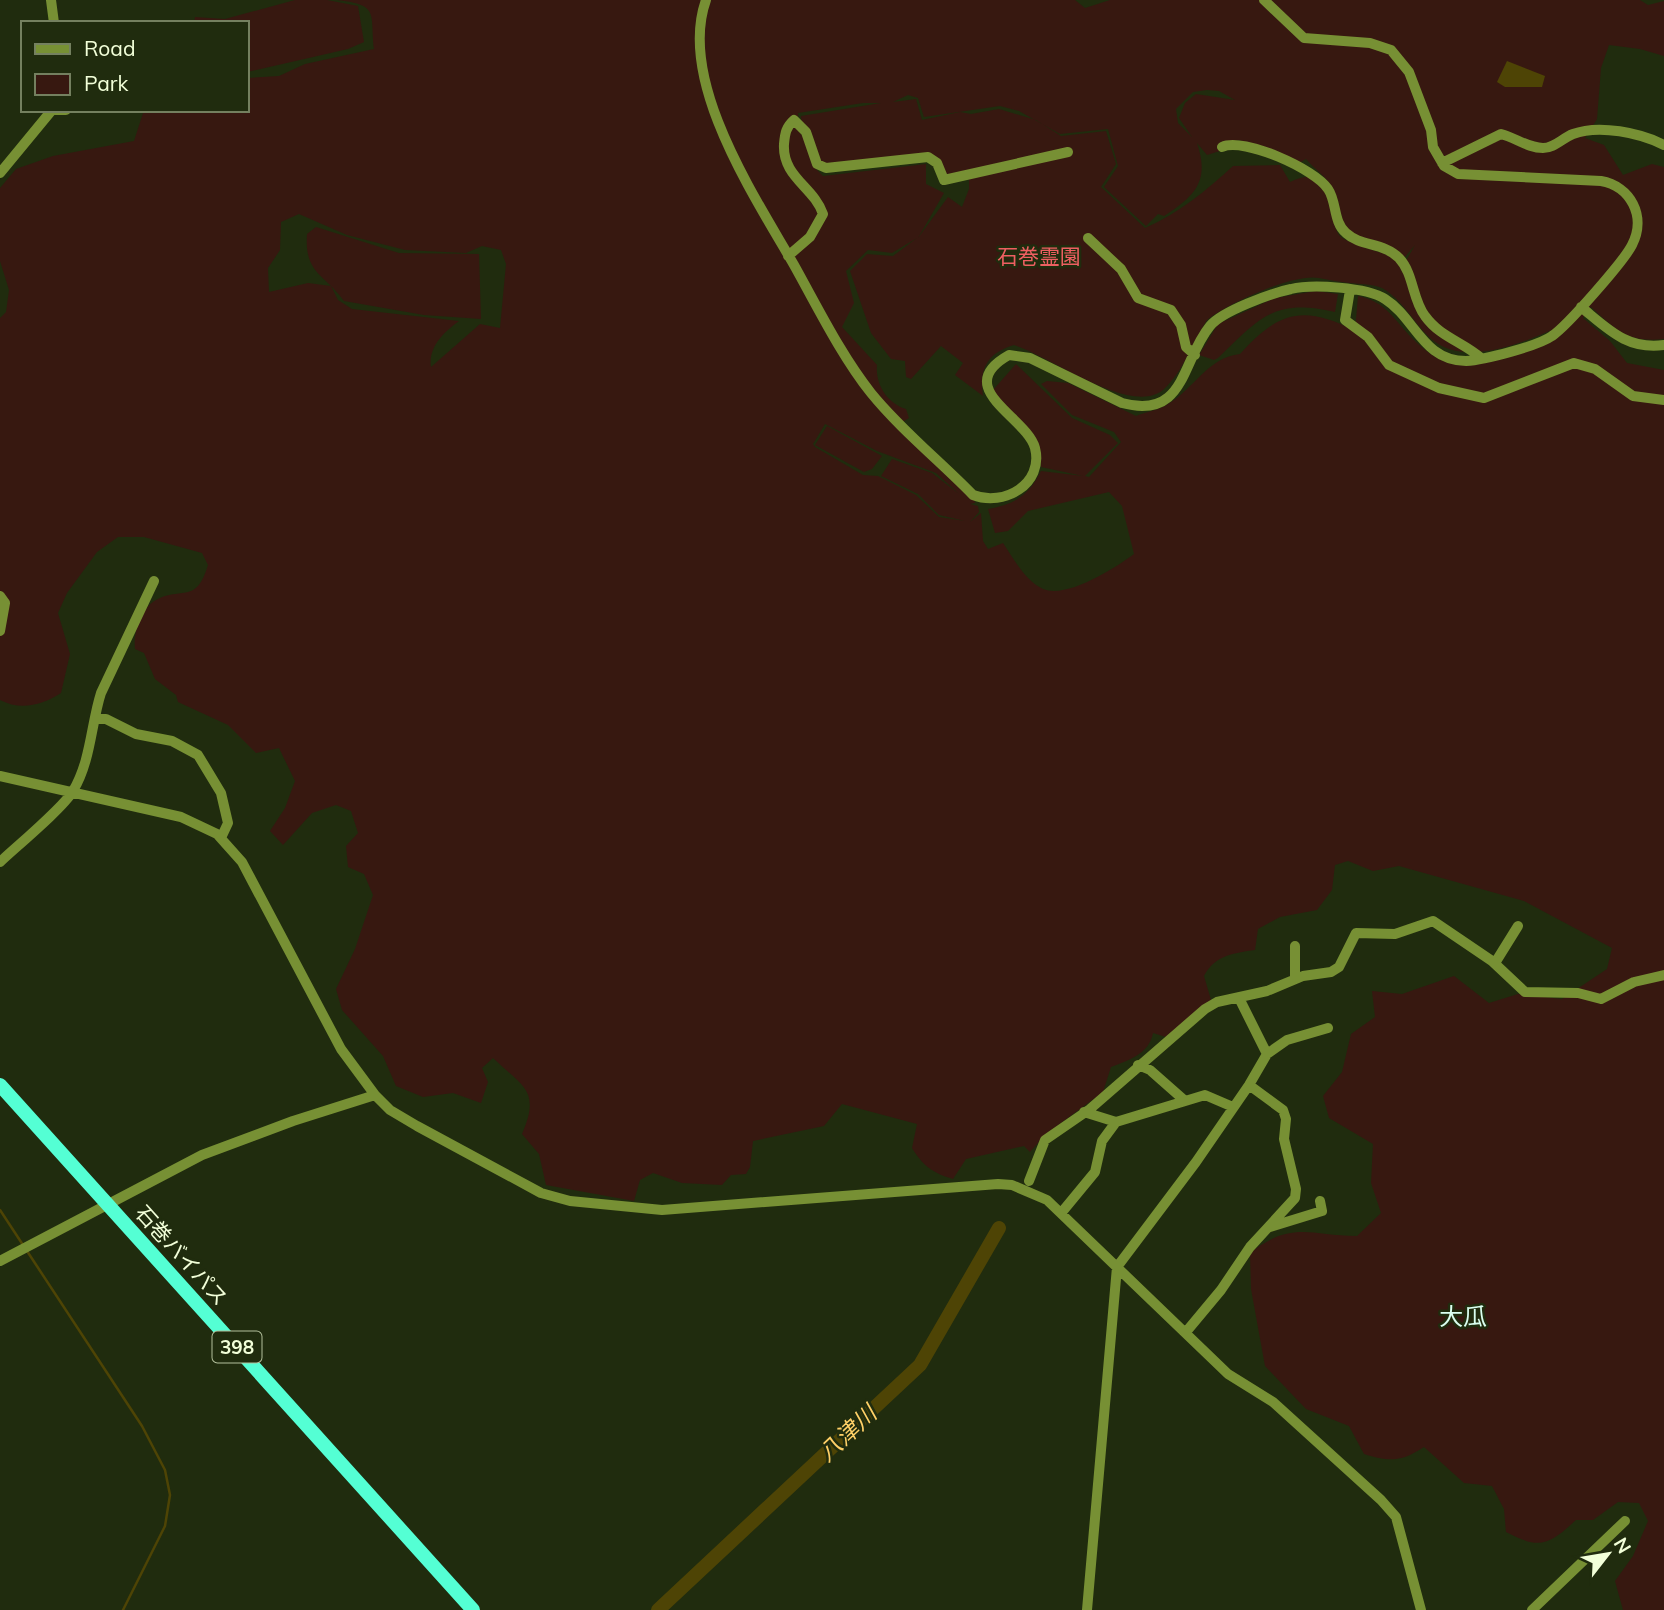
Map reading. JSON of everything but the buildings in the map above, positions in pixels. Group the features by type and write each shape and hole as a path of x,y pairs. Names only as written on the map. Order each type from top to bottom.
{"highway":[{"name":"石巻バイパス","path":"0,1086 473,1610"}],"street":[{"path":"51,0 54,21"},
{"path":"706,0 700,16 698,38 703,70 718,120 736,162 788,256 872,393 973,495 982,499 1004,498 1015,493 1028,482 1037,460 1029,436 996,402 990,392 988,380 999,361 1009,355 1030,358 1122,403 1137,407 1159,403 1172,394 1209,327 1216,321 1270,296 1306,286 1373,293 1387,300 1428,347 1439,354 1456,360 1480,358 1545,341 1581,306 1632,244 1636,214 1628,193 1620,186 1601,181 1458,174 1442,163 1433,147 1431,130 1409,72 1391,50 1370,43 1304,38 1264,0"},
{"path":"0,173 50,112"},
{"path":"788,256 810,237 823,214 786,162 785,136 787,127 794,120 806,132 817,163 826,168 928,157 937,163 944,180 1068,152"},
{"path":"1442,163 1501,134 1529,146 1543,148 1553,146 1573,134 1637,132 1664,145"},
{"path":"1222,147 1230,144 1246,145 1321,179 1333,199 1340,225 1346,233 1354,239 1381,246 1398,257 1408,271 1416,300 1427,319 1445,337 1480,358"},
{"path":"1088,238 1121,269 1138,298 1171,310 1181,325 1186,347 1195,355"},
{"path":"1350,290 1345,320 1368,337 1389,365 1439,388 1485,398 1574,363 1595,369 1633,396 1664,400"},
{"path":"1581,306 1627,342 1641,346 1664,345"},
{"path":"0,862 73,792 97,719 95,710 101,693 154,581"},
{"path":"0,596 5,603 0,631"},
{"path":"97,719 106,719 136,734 172,741 198,755 222,793 228,823 221,838"},
{"path":"0,776 181,817 221,838 242,862 341,1049 375,1095 390,1110 417,1126 554,1199 662,1210 999,1184 1033,1192 1062,1212 1228,1374 1273,1402 1381,1500 1396,1517 1421,1610"},
{"path":"1029,1181 1045,1140 1084,1112 1210,1005 1240,1000 1295,979 1331,972 1339,967 1356,933 1395,934 1433,921 1494,963 1525,992 1578,992 1601,999 1634,982 1664,975"},
{"path":"1494,963 1518,926"},
{"path":"1295,946 1295,979"},
{"path":"1240,1000 1267,1054"},
{"path":"1087,1610 1117,1267 1196,1163 1267,1054 1287,1040 1328,1028"},
{"path":"1138,1065 1150,1070 1184,1100"},
{"path":"1186,1332 1266,1228 1292,1204 1296,1189 1284,1139 1286,1119 1283,1110 1249,1085"},
{"path":"0,1261 235,1141 375,1095"},
{"path":"1084,1112 1115,1122 1205,1095 1233,1107"},
{"path":"1062,1212 1095,1171 1101,1141 1115,1122"},
{"path":"1266,1228 1322,1211 1320,1201"},
{"path":"1532,1610 1625,1521"}],"green space":[{"path":"295,0 327,0 358,6 364,42 348,49 248,72 248,21 194,21 195,17 225,19"},
{"name":"石巻霊園","path":"337,0 1075,0 1085,8 1110,0 1640,0 1648,5 1664,1 1664,56 1640,49 1609,45 1601,68 1597,119 1585,138 1604,145 1623,175 1652,164 1664,167 1664,339 1632,337 1591,307 1583,318 1610,341 1627,363 1664,370 1664,1610 1623,1610 1615,1581 1633,1556 1648,1521 1639,1503 1618,1502 1593,1520 1576,1520 1551,1540 1536,1543 1506,1532 1504,1509 1492,1486 1464,1483 1424,1447 1409,1456 1395,1459 1364,1454 1349,1426 1306,1409 1265,1366 1251,1289 1250,1253 1265,1243 1278,1236 1302,1232 1357,1236 1381,1213 1371,1183 1373,1144 1329,1118 1323,1096 1342,1072 1351,1034 1375,1017 1372,991 1402,994 1454,976 1489,1003 1518,994 1562,999 1607,969 1612,948 1524,901 1399,866 1373,871 1348,861 1335,865 1332,890 1317,910 1280,917 1258,929 1255,950 1219,959 1204,976 1211,1000 1166,1037 1153,1033 1143,1051 1111,1067 1103,1092 1046,1134 1030,1152 1024,1146 966,1159 953,1179 929,1168 912,1148 917,1124 842,1104 824,1126 753,1141 750,1167 746,1174 731,1175 722,1185 682,1183 653,1173 640,1180 634,1201 546,1185 539,1154 522,1134 530,1108 526,1090 493,1058 482,1068 488,1082 481,1103 453,1093 423,1097 396,1086 383,1056 342,1010 336,989 355,949 373,895 364,874 348,867 346,846 358,833 351,811 336,805 312,813 283,845 270,831 285,808 295,781 279,748 256,753 228,725 178,702 176,695 155,679 144,653 135,649 135,636 146,609 156,600 193,590 198,585 208,565 202,553 144,537 118,537 97,552 67,593 58,613 70,654 61,693 46,701 24,706 0,700 0,318 6,312 9,290 0,261 0,188 16,169 53,156 134,141 143,112 248,112 248,78 279,76 305,64 374,49 372,19 367,8","holes":["1219,91 1235,100 1196,94 1185,103 1179,118 1192,137 1178,123 1176,109 1193,92","908,95 918,98 924,117 1000,106 1019,111 1034,119 999,109 971,114 960,112 922,120 916,99 893,102","863,103 881,103 801,116 803,137 799,131 798,113","1043,124 1060,134 1108,129 1118,166 1104,187 1146,226 1158,214 1164,216 1184,202 1197,186 1202,168 1197,143 1207,155 1223,150 1220,144 1239,140 1299,163 1306,159 1335,192 1346,228 1356,236 1405,257 1415,245 1407,259 1345,240 1336,229 1322,185 1315,179 1305,177 1290,182 1280,165 1233,166 1192,201 1145,228 1101,187 1116,164 1106,131 1061,136","929,160 935,165 942,183 969,177 969,189 962,207 948,197 918,238 944,193 926,184 926,164 823,176 815,168","299,214 347,235 405,250 466,253 482,246 501,250 506,264 500,328 480,324 431,367 435,347 443,335 459,321 352,309 338,300 331,286 308,283 269,292 268,268 280,250 281,222","917,238 893,256 867,254 850,271 871,333 891,359 905,361 906,377 911,379 941,346 963,363 955,375 983,396 982,378 987,363 997,353 1014,345 1112,391 1133,396 1150,396 1164,389 1170,382 1207,320 1262,291 1308,278 1382,288 1396,298 1430,338 1443,347 1458,351 1490,351 1552,330 1561,335 1508,357 1477,364 1453,364 1426,350 1383,307 1358,296 1355,331 1320,317 1306,315 1279,321 1240,354 1229,356 1210,367 1168,404 1136,416 1068,383 1047,381 1041,384 1072,415 1114,432 1121,442 1089,477 1085,476 1118,443 1110,435 1072,418 1016,364 993,390 1031,432 1036,441 1041,467 1083,476 1041,471 1020,498 988,509 995,533 1008,531 1028,511 1109,492 1122,506 1134,554 1077,586 1053,591 1043,589 1031,581 1003,543 988,549 983,541 981,513 970,522 979,512 978,506 970,504 975,503 974,499 896,426 909,418 906,409 894,403 884,393 878,380 877,365 842,327 854,303 846,271 868,250 892,253","825,424 877,451 936,473 959,494 932,473 892,459 881,476 918,494 939,515 965,521 939,517 916,495 878,476 863,475 813,444"]},
{"path":"316,227 399,253 479,254 481,319 424,315 344,301 312,266 307,234"},
{"path":"1316,291 1338,294 1335,312 1314,308 1282,310 1257,322 1218,358 1214,360 1199,355 1218,324 1275,298"},
{"path":"827,426 882,456 872,469 864,472 815,445"}],"shaded area":[{"path":"1507,61 1545,76 1542,87 1505,87 1497,82"}],"waterway":[{"path":"0,1210 23,1245"},
{"name":"八津川","path":"658,1610 920,1365 999,1228"},
{"path":"27,1251 142,1426 165,1470 170,1495 165,1526 123,1610"}],"district":[{"name":"大瓜","path":"1463,1316"}]}
